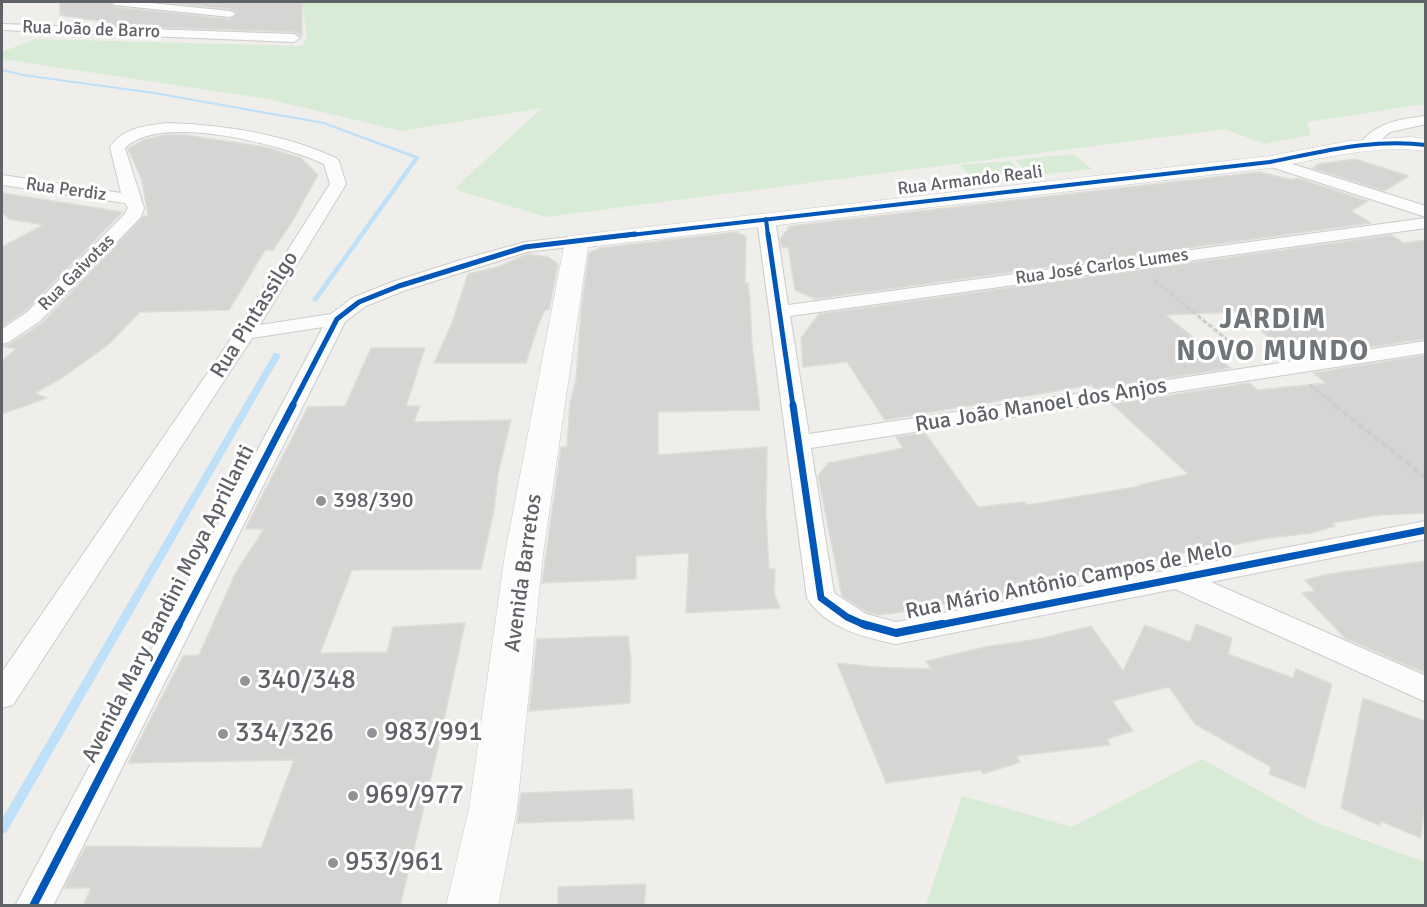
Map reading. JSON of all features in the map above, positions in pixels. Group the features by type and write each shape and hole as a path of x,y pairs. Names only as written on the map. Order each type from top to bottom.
{"street":[{"path":"115,2 230,14"},
{"path":"180,33 230,14 240,7"},
{"name":"Rua João de Barro","path":"2,27 294,38"},
{"path":"1365,146 1376,133 1385,127 1425,120"},
{"path":"1399,124 1400,130 1420,143"},
{"name":"Rua Pintassilgo","path":"2,696 245,333 338,184 331,161 308,150 283,143 177,128 143,130 120,141 117,147 123,160 130,199"},
{"name":"Rua Armando Reali","path":"577,241 1270,162 1365,146 1420,143"},
{"path":"1270,162 1425,212"},
{"name":"Rua Perdiz","path":"2,181 130,199"},
{"name":"Rua Gaivotas","path":"2,338 33,317 132,217 136,207 130,199"},
{"name":"Rua Mário Antônio Campos de Melo","path":"766,219 821,598 842,616 870,628 896,633 1425,530"},
{"name":"Rua José Carlos Lumes","path":"778,312 1425,223"},
{"path":"245,333 337,319 359,302 440,273 525,247 577,241"},
{"name":"Avenida Barretos","path":"472,906 493,809 524,554 577,241"},
{"name":"Avenida Mary Bandini Moya Aprillanti","path":"33,906 337,319"},
{"name":"Rua João Manoel dos Anjos","path":"798,442 1425,348"},
{"path":"1177,578 1425,690"}],"path":[{"path":"1152,277 1247,356"},
{"path":"1310,385 1425,478"}],"green space":[{"path":"302,2 1425,2 1425,104 1307,122 1311,135 1264,144 1225,129 546,217 454,189 542,108 401,131 268,99 2,59 2,52 35,39 302,46 307,36"},
{"path":"1073,154 1092,169 1031,176 1015,160"},
{"path":"1010,161 1027,178 978,184 960,165"},
{"path":"1202,759 1317,823 1425,862 1425,905 926,905 962,796 1072,827"}],"building":[{"path":"60,2 108,2 115,7 230,19 238,13 230,9 158,2 302,2 302,36 294,32 114,26 108,24 111,23 60,15"},
{"path":"165,135 185,135 265,147 301,158 318,175 292,222 273,250 265,250 229,310 140,312 108,345 62,378 35,393 47,398 2,414 2,361 16,349 2,346 10,344 42,323 144,216 148,216 142,180 128,149 143,140"},
{"path":"1355,159 1409,176 1384,191 1312,168 1319,164"},
{"path":"1259,172 1293,180 1297,178 1368,201 1351,211 1371,223 815,299 795,290 788,247 782,248 780,239 790,226"},
{"path":"2,193 123,212 25,311 2,327 2,247 43,225 9,219 2,212"},
{"path":"737,232 746,237 745,283 748,283 760,410 658,412 658,455 767,447 766,514 769,569 775,569 774,593 780,608 686,613 689,553 636,556 636,579 542,583 561,447 567,447 570,402 576,381 581,310 589,253 600,248"},
{"path":"1391,235 1404,243 1425,240 1425,339 1295,358 1237,312 1166,315 1231,368 1095,389 1092,385 885,420 847,362 803,367 801,338 819,314"},
{"path":"527,254 548,257 558,264 549,310 545,310 539,323 526,363 434,363 452,323 468,274 498,267"},
{"path":"371,348 425,348 406,406 420,406 414,422 511,420 498,474 494,510 481,569 352,570 320,653 387,652 393,627 465,623 400,906 83,906 91,888 64,888 86,846 261,848 294,760 128,763 183,656 199,655 236,572 264,529 245,529 308,407 345,406"},
{"path":"1425,355 1425,513 1381,515 1332,523 1335,526 1312,533 1222,547 1224,549 1172,554 1175,558 1079,578 1052,581 1003,596 974,597 919,610 879,615 867,612 842,596 818,476 828,463 903,448 896,437 925,433 978,507 1025,502 1027,505 1141,486 1139,485 1188,474 1112,404 1249,383 1258,390 1326,383 1313,373"},
{"path":"1425,561 1425,673 1345,638 1302,593 1315,591 1305,580 1328,574"},
{"path":"1196,624 1232,638 1228,654 1293,678 1296,669 1332,684 1305,788 1269,774 1271,767 1195,724 1169,687 1112,701 1133,731 1107,739 1110,745 1016,756 1020,762 983,774 981,770 886,783 837,663 931,669 926,661 1091,626 1123,671 1145,625 1190,642"},
{"path":"628,636 631,661 630,703 529,711 537,639"},
{"path":"1363,698 1425,721 1425,797 1421,838 1380,821 1380,826 1341,808"},
{"path":"632,789 634,819 517,823 521,793"},
{"path":"646,884 644,906 558,906 558,887"}],"waterway":[{"path":"2,70 23,75 154,93 324,123 417,157 315,300"},
{"path":"2,829 277,355"}],"cycle path":[{"path":"33,906 337,319 359,302 399,286 525,247 1270,162 1371,145 1392,143 1426,145"},
{"path":"766,219 821,598 856,621 896,633 1426,530"}],"place":[{"name":"398/390","path":"321,501"},
{"name":"340/348","path":"245,681"},
{"name":"983/991","path":"372,733"},
{"name":"334/326","path":"223,734"},
{"name":"969/977","path":"353,796"},
{"name":"953/961","path":"333,863"}],"district":[{"name":"JARDIM NOVO MUNDO","path":"1273,337"}]}
